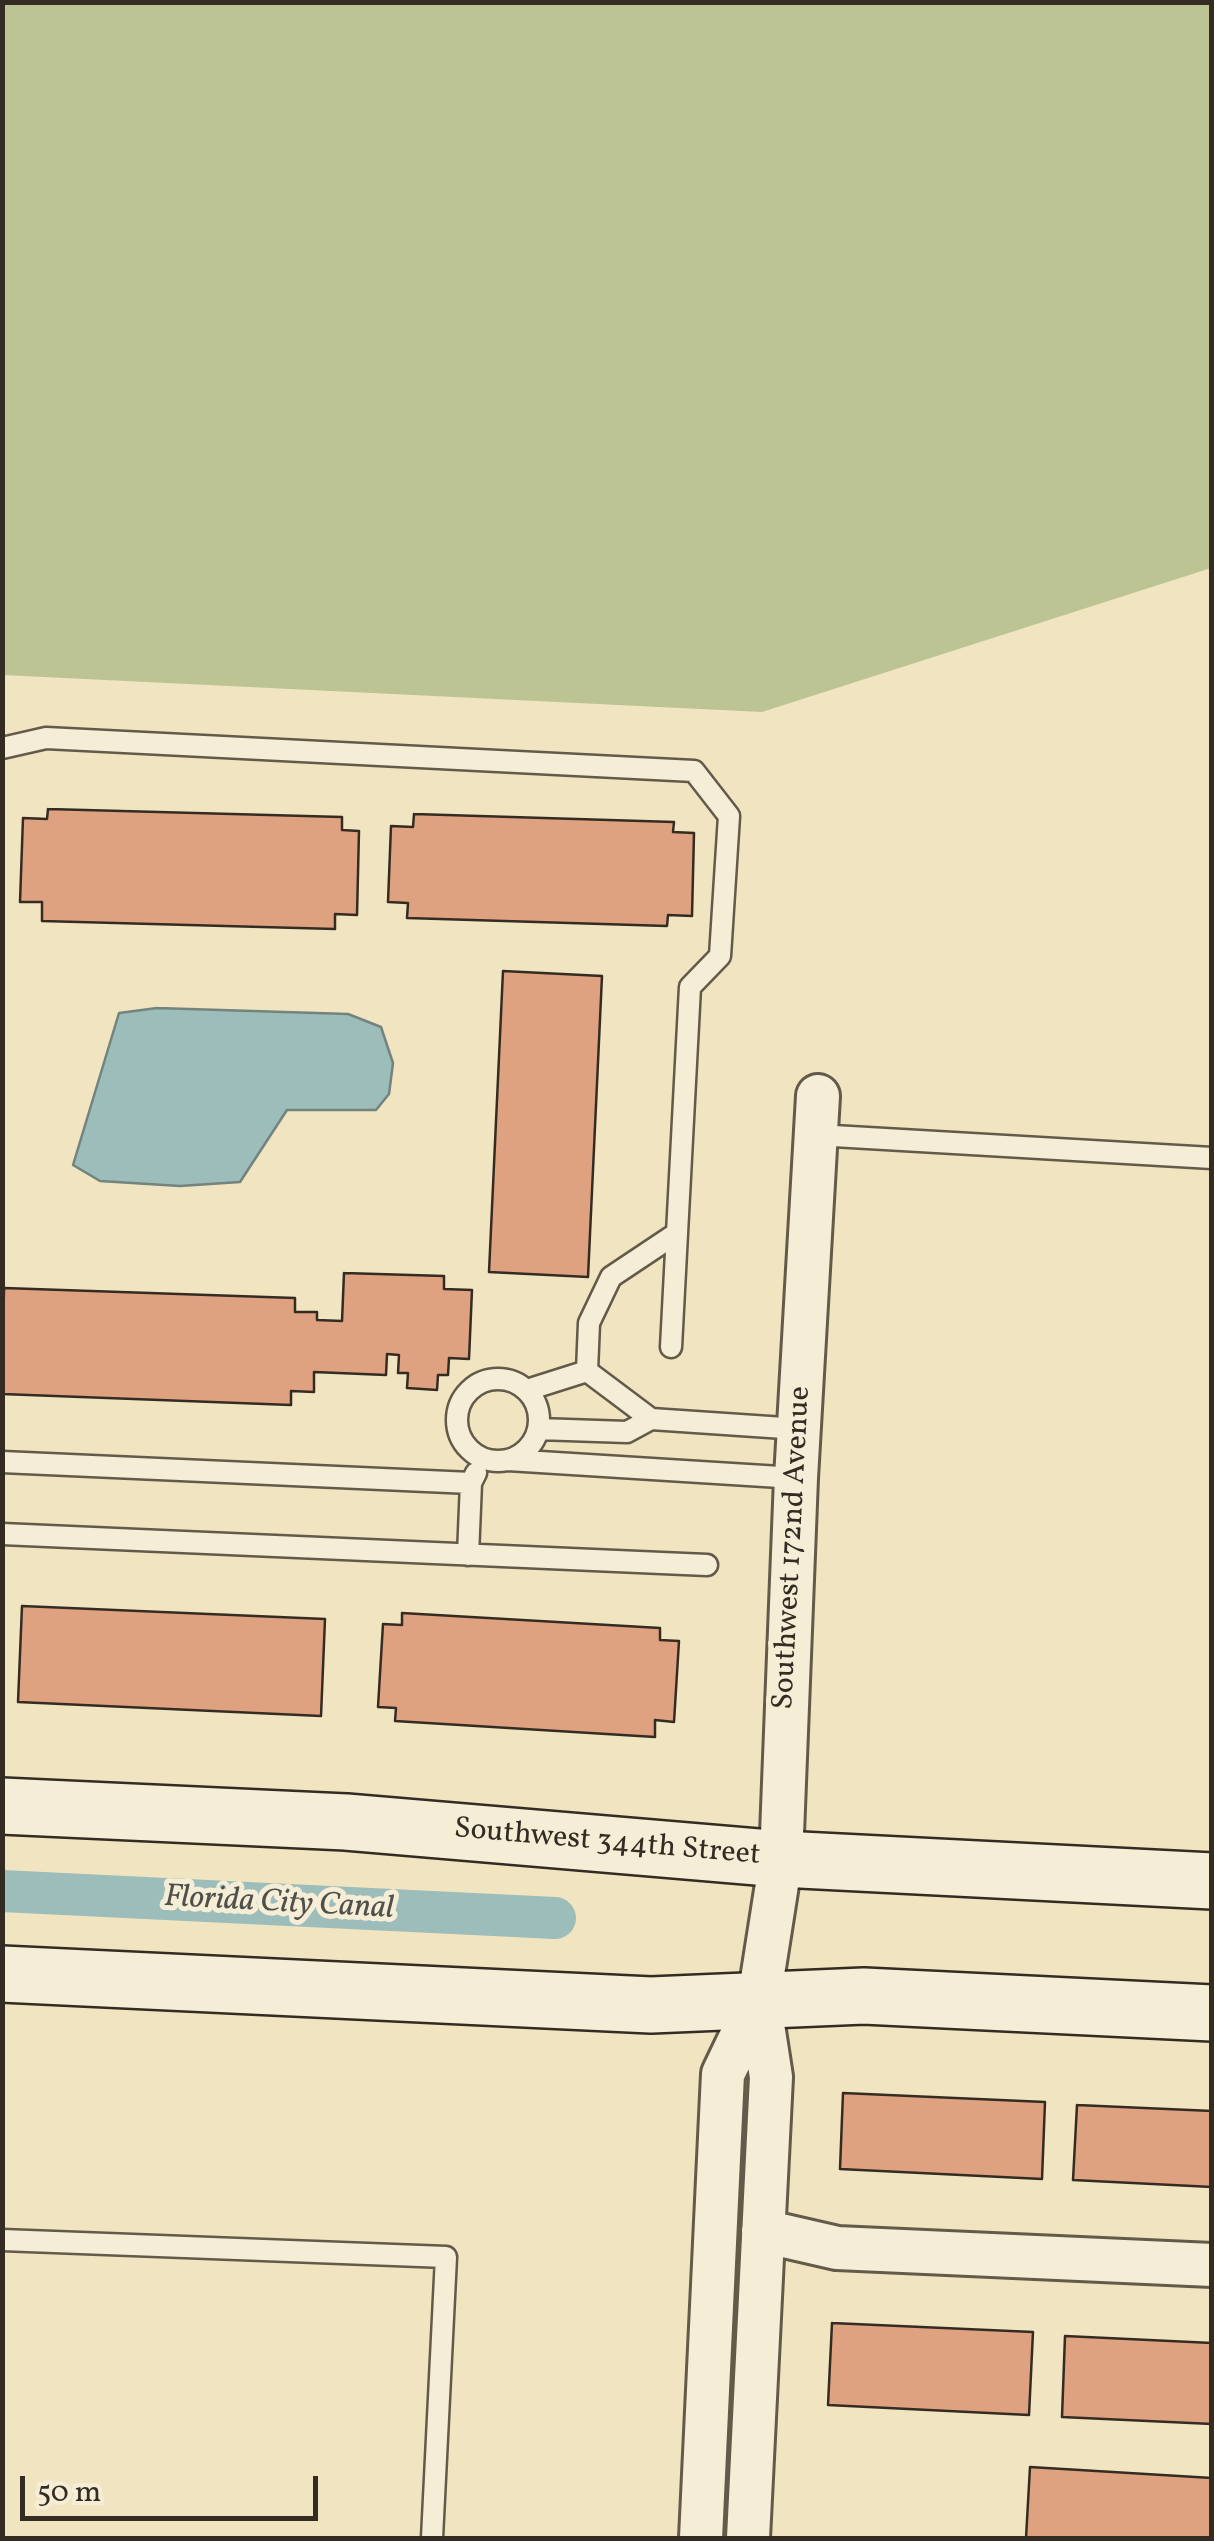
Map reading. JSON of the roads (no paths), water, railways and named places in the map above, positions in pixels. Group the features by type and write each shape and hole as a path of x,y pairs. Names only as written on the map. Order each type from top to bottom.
{"main road":[{"name":"Southwest 344th Street","path":"2,1806 346,1822 780,1859 1212,1881"},
{"path":"2,1974 651,2005 864,1996 1212,2013"}],"street":[{"name":"Southwest 172nd Avenue","path":"701,2538 723,2074 759,1999 780,1859 817,1115"},
{"name":"Southwest 172nd Avenue","path":"748,2538 771,2077 759,1999"},
{"path":"764,2231 837,2248 1212,2265"}],"lane":[{"path":"2,748 46,738 694,771 729,816 720,956 690,987 672,1347"},
{"path":"817,1115 1212,1158"},
{"path":"586,1371 589,1323 611,1277 678,1233"},
{"path":"527,1390 586,1371"},
{"path":"586,1371 652,1419 799,1430"},
{"path":"508,1460 528,1449 538,1429 538,1408 527,1390 516,1382 490,1379 467,1392 456,1416 462,1442 482,1458 508,1460 796,1478"},
{"path":"538,1429 627,1432 652,1419"},
{"path":"620,1467 621,1432"},
{"path":"468,1555 471,1482 482,1458"},
{"path":"2,1462 471,1482"},
{"path":"2,1534 707,1565"},
{"path":"2,2240 446,2257 432,2538"}],"water":[{"path":"157,1008 348,1014 381,1027 393,1063 389,1094 376,1110 287,1110 240,1182 180,1186 100,1181 73,1165 119,1013"}],"waterway":[{"name":"Florida City Canal","path":"2,1891 555,1918"}]}
